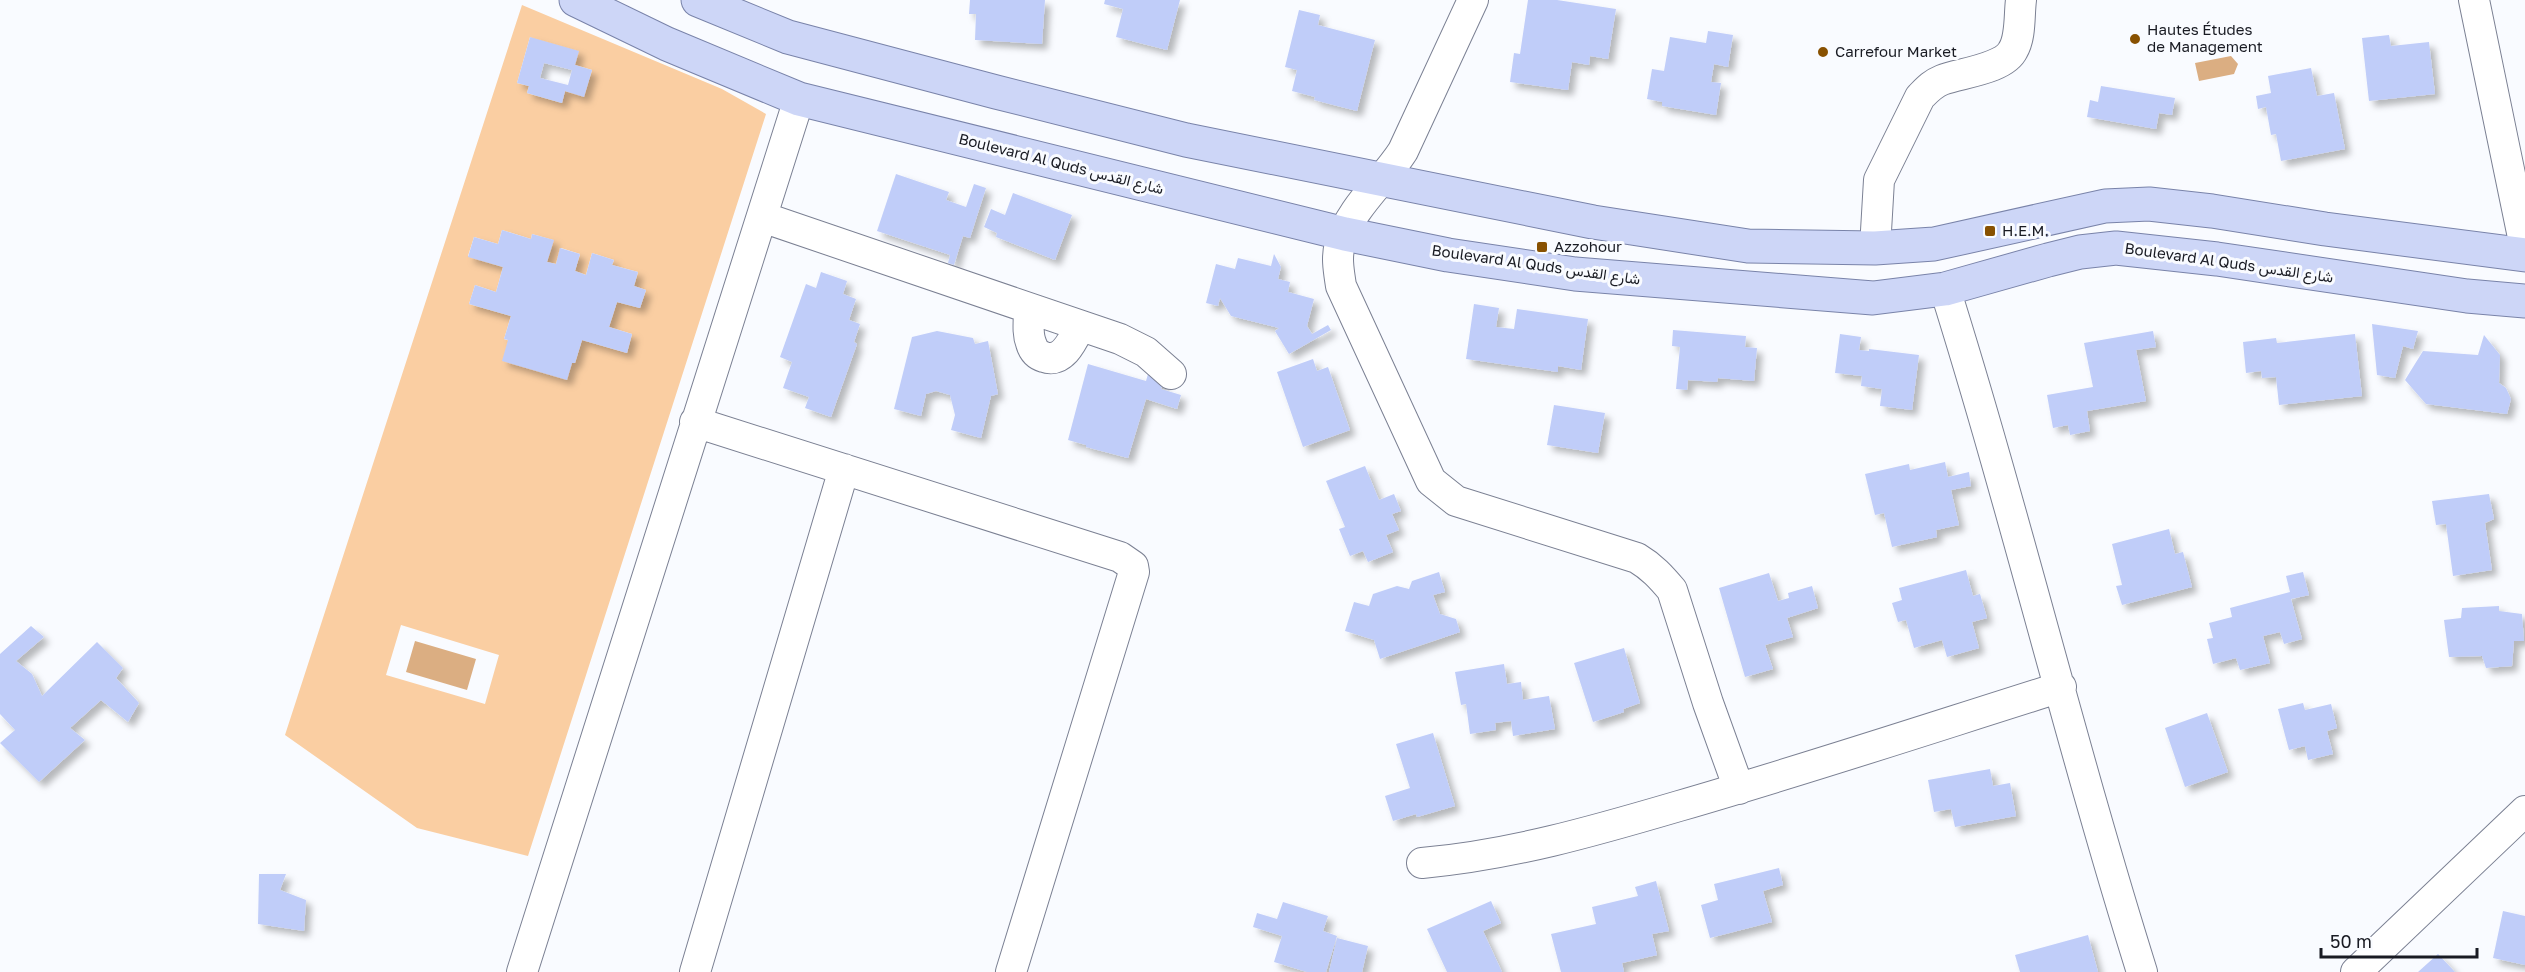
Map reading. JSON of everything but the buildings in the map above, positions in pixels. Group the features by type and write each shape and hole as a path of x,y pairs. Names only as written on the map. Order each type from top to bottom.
{"main road":[{"name":"Boulevard Al Quds شارع القدس","path":"576,0 667,44 799,99 1345,234 1448,255 1575,274 1873,298 1945,289 2080,252 2116,248 2217,259 2467,296 2525,301"},
{"path":"698,0 788,37 996,93 1186,140 1593,222 1748,246 1875,248 1934,244 2105,206 2149,204 2525,255"}],"street":[{"path":"1473,0 1403,151 1363,202 1340,244 1338,263 1341,286 1431,481 1456,501 1637,558 1651,566 1672,591 1739,789"},
{"path":"1875,248 1879,180 1920,97 1930,87 1941,81 1986,68 2006,59 2014,50 2021,0"},
{"path":"2474,0 2525,247"},
{"path":"522,972 799,99"},
{"path":"762,218 1133,345 1146,352 1171,374"},
{"path":"1945,289 2061,687 2107,858 2142,972"},
{"path":"1029,309 1030,342 1036,353 1045,358 1054,358 1063,353 1071,344 1080,326"},
{"path":"695,422 1120,557 1133,566 1134,572 1011,972"},
{"path":"695,972 844,469"},
{"path":"1422,863 1475,857 1551,842 1739,789 2061,687"},
{"path":"2356,972 2525,811"}],"shaded area":[{"path":"522,5 722,89 766,114 528,856 417,828 285,735","holes":["530,37 575,65 592,70 584,96 565,91 562,103 527,93 529,86 517,83","502,230 531,239 532,234 553,240 547,262 556,264 561,248 580,254 575,271 586,275 592,253 614,260 612,265 638,272 634,286 646,290 640,308 617,302 609,327 632,334 627,353 582,340 575,363 504,339 511,316 469,304 475,285 496,292 503,267 468,256 474,237 498,244","401,625 499,655 485,704 386,675"]},
{"path":"2231,56 2238,64 2234,74 2199,81 2195,63"},
{"path":"415,641 476,659 467,690 406,672"}],"place":[{"name":"Hautes Études de Management","path":"2135,39"},
{"name":"Carrefour Market","path":"1823,52"},
{"name":"H.E.M.","path":"1990,231"},
{"name":"Azzohour","path":"1542,247"}]}
